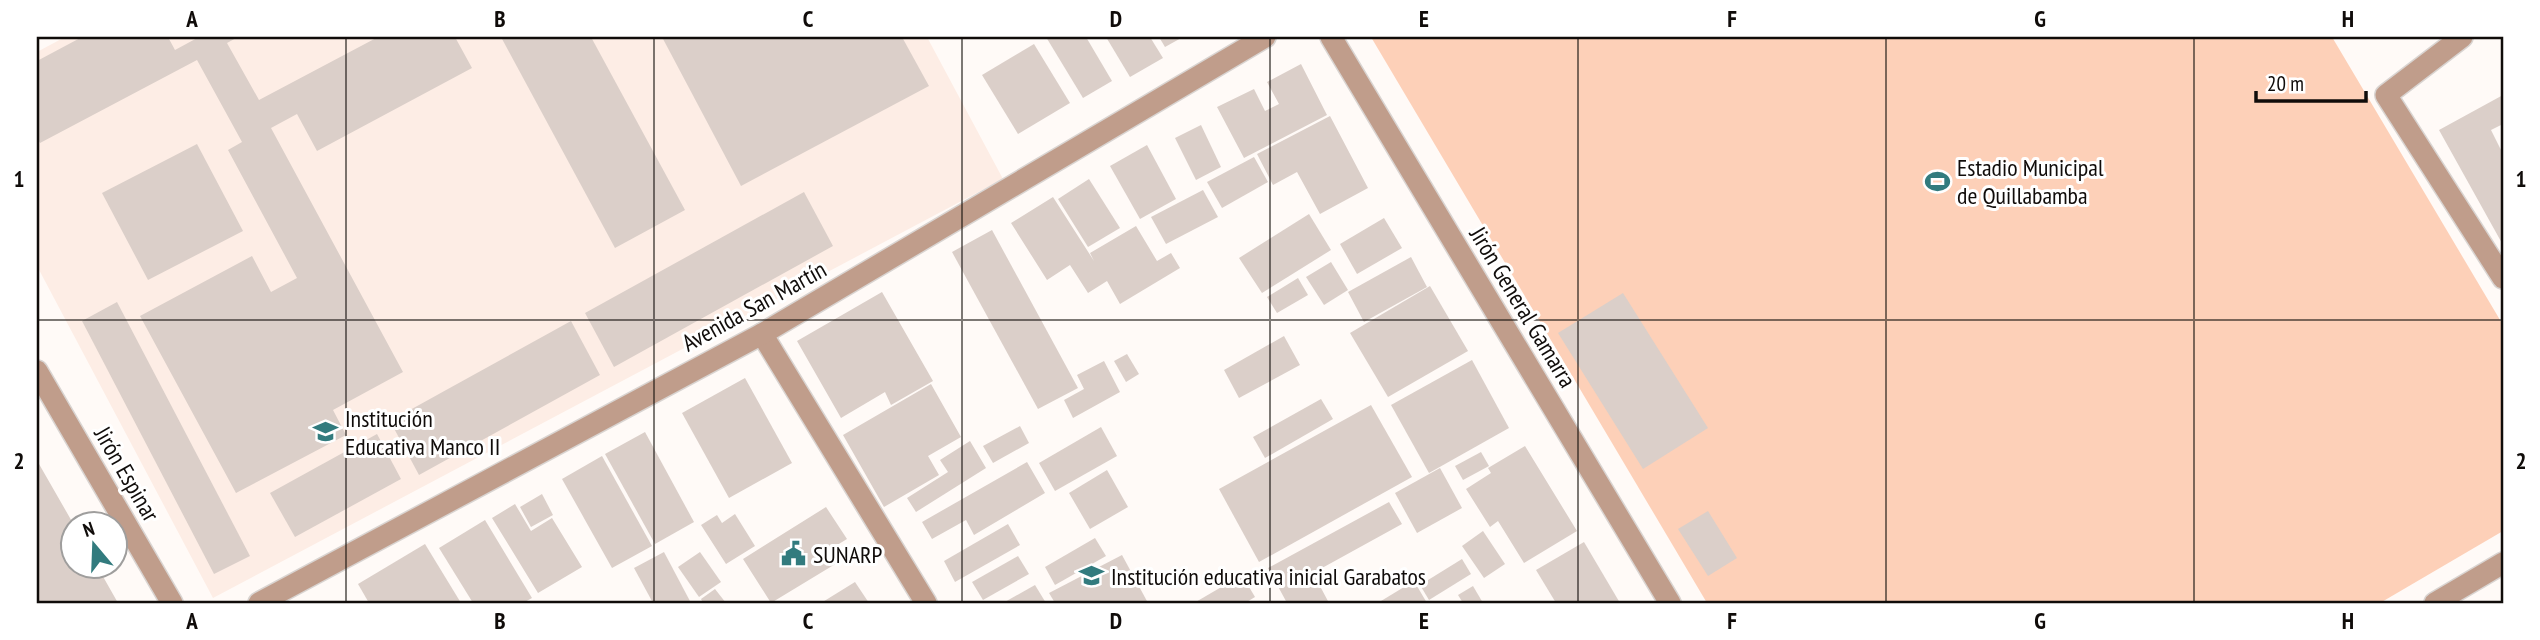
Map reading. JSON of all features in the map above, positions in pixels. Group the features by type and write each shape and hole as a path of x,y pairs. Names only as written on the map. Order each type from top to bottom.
{"street":[{"name":"Avenida San Martín","path":"259,603 762,334 1265,37"},
{"name":"Jirón General Gamarra","path":"1331,37 1670,603"},
{"path":"2462,37 2386,95 2503,278"},
{"path":"762,334 926,603"},
{"name":"Jirón Espinar","path":"37,371 172,603"},
{"path":"2435,603 2503,563"}],"shaded area":[{"name":"Institución Educativa Manco II","path":"65,37 927,37 1003,179 213,598 37,266 37,52"},
{"name":"Estadio Municipal de Quillabamba","path":"1371,37 2332,37 2503,325 2503,531 2380,603 1707,603"}],"building":[{"path":"82,37 168,37 175,50 199,37 238,37 227,43 259,100 378,37 455,37 472,68 317,151 297,114 271,128 403,372 333,410 346,435 236,493 140,316 252,256 271,292 297,278 228,150 242,142 197,60 40,143 37,138 37,61"},
{"path":"501,37 591,37 685,210 615,248"},
{"path":"662,37 902,37 929,86 741,186"},
{"path":"1046,37 1086,37 1112,81 1083,98"},
{"path":"1106,37 1150,37 1163,58 1130,77"},
{"path":"1159,37 1183,37 1165,47"},
{"path":"1034,44 1070,103 1018,134 982,75"},
{"path":"1301,64 1327,115 1244,158 1217,107 1254,89 1265,111 1279,104 1267,82"},
{"path":"2503,95 2503,124 2491,130 2503,154 2503,245 2439,130"},
{"path":"1330,116 1368,188 1320,214 1297,172 1273,185 1257,154"},
{"path":"1201,125 1221,167 1196,180 1175,138"},
{"path":"197,144 243,231 148,280 102,193"},
{"path":"1147,145 1176,199 1140,219 1110,166"},
{"path":"1254,157 1268,182 1222,208 1207,182"},
{"path":"1089,179 1120,228 1088,247 1058,199"},
{"path":"1203,190 1218,217 1166,244 1151,217"},
{"path":"804,192 833,246 614,367 585,313"},
{"path":"1053,197 1094,261 1090,253 1136,226 1157,261 1171,253 1180,268 1120,304 1107,281 1088,293 1070,265 1047,280 1011,223"},
{"path":"1309,214 1331,250 1262,293 1239,258"},
{"path":"1384,218 1402,248 1357,274 1340,244"},
{"path":"992,230 1078,388 1038,409 952,252"},
{"path":"1411,257 1427,287 1364,322 1348,292"},
{"path":"1331,262 1348,290 1324,305 1306,277"},
{"path":"1298,278 1308,295 1277,313 1267,297"},
{"path":"1430,286 1468,351 1388,397 1350,333"},
{"path":"882,292 933,381 891,405 885,392 841,418 797,341"},
{"path":"1623,293 1708,428 1643,469 1558,333"},
{"path":"117,302 250,556 214,574 82,321"},
{"path":"571,321 600,375 419,475 390,421"},
{"path":"1284,336 1300,365 1239,398 1224,370"},
{"path":"1127,354 1139,374 1126,382 1114,361"},
{"path":"1472,360 1509,428 1429,473 1391,405"},
{"path":"1104,361 1120,392 1073,418 1064,400 1084,389 1077,375"},
{"path":"745,378 792,463 729,498 682,413"},
{"path":"931,384 961,437 928,456 939,475 884,507 843,435"},
{"path":"1321,399 1333,419 1265,458 1253,437"},
{"path":"1371,405 1412,477 1259,562 1219,489"},
{"path":"1020,426 1029,443 993,463 983,446"},
{"path":"1101,427 1117,456 1055,491 1039,463"},
{"path":"645,432 694,522 655,544 605,454"},
{"path":"377,434 401,479 295,537 270,493"},
{"path":"970,441 986,468 916,512 907,498 948,472 940,460"},
{"path":"1525,446 1577,531 1524,563 1498,521 1490,527 1466,489 1491,473 1488,468"},
{"path":"1481,452 1489,466 1463,480 1455,466"},
{"path":"602,456 652,546 612,568 562,479"},
{"path":"1027,462 1045,493 974,535 966,520 932,539 922,522"},
{"path":"39,464 65,510 60,510 60,580 105,580 118,603 37,603"},
{"path":"1440,468 1462,508 1417,533 1395,493"},
{"path":"1107,470 1128,507 1090,529 1069,493"},
{"path":"542,494 553,515 531,527 520,507"},
{"path":"1389,502 1402,524 1313,573 1329,603 1287,603 1268,568"},
{"path":"515,504 531,531 552,518 582,567 538,593 492,518"},
{"path":"826,507 847,539 829,550 837,563 771,603 743,559"},
{"path":"1708,511 1737,558 1708,576 1678,529"},
{"path":"735,514 755,546 726,564 701,525 717,515 722,523"},
{"path":"485,520 532,598 523,603 473,603 439,548"},
{"path":"1008,524 1020,545 955,582 944,561"},
{"path":"1483,531 1505,564 1484,578 1462,546"},
{"path":"1095,538 1106,556 1055,585 1045,567"},
{"path":"1584,542 1620,603 1556,603 1536,570"},
{"path":"425,544 461,603 369,603 358,584"},
{"path":"664,552 691,603 653,603 634,568"},
{"path":"700,552 721,582 699,597 678,567"},
{"path":"1122,555 1148,603 1055,603 1049,593"},
{"path":"1018,556 1029,574 983,600 972,582"},
{"path":"1462,559 1471,574 1429,600 1420,585"},
{"path":"1242,575 1255,597 1245,603 1194,603"},
{"path":"1414,581 1427,603 1382,603 1381,601"},
{"path":"855,582 869,603 821,603"},
{"path":"1035,585 1046,603 1003,603"},
{"path":"1473,586 1483,603 1463,603 1458,595"},
{"path":"715,589 726,603 703,603 701,599"}],"place":[{"name":"Estadio Municipal de Quillabamba","path":"1937,181"},
{"name":"Institución Educativa Manco II","path":"325,432"},
{"name":"SUNARP","path":"793,554"},
{"name":"Institución educativa inicial Garabatos","path":"1091,576"}]}
